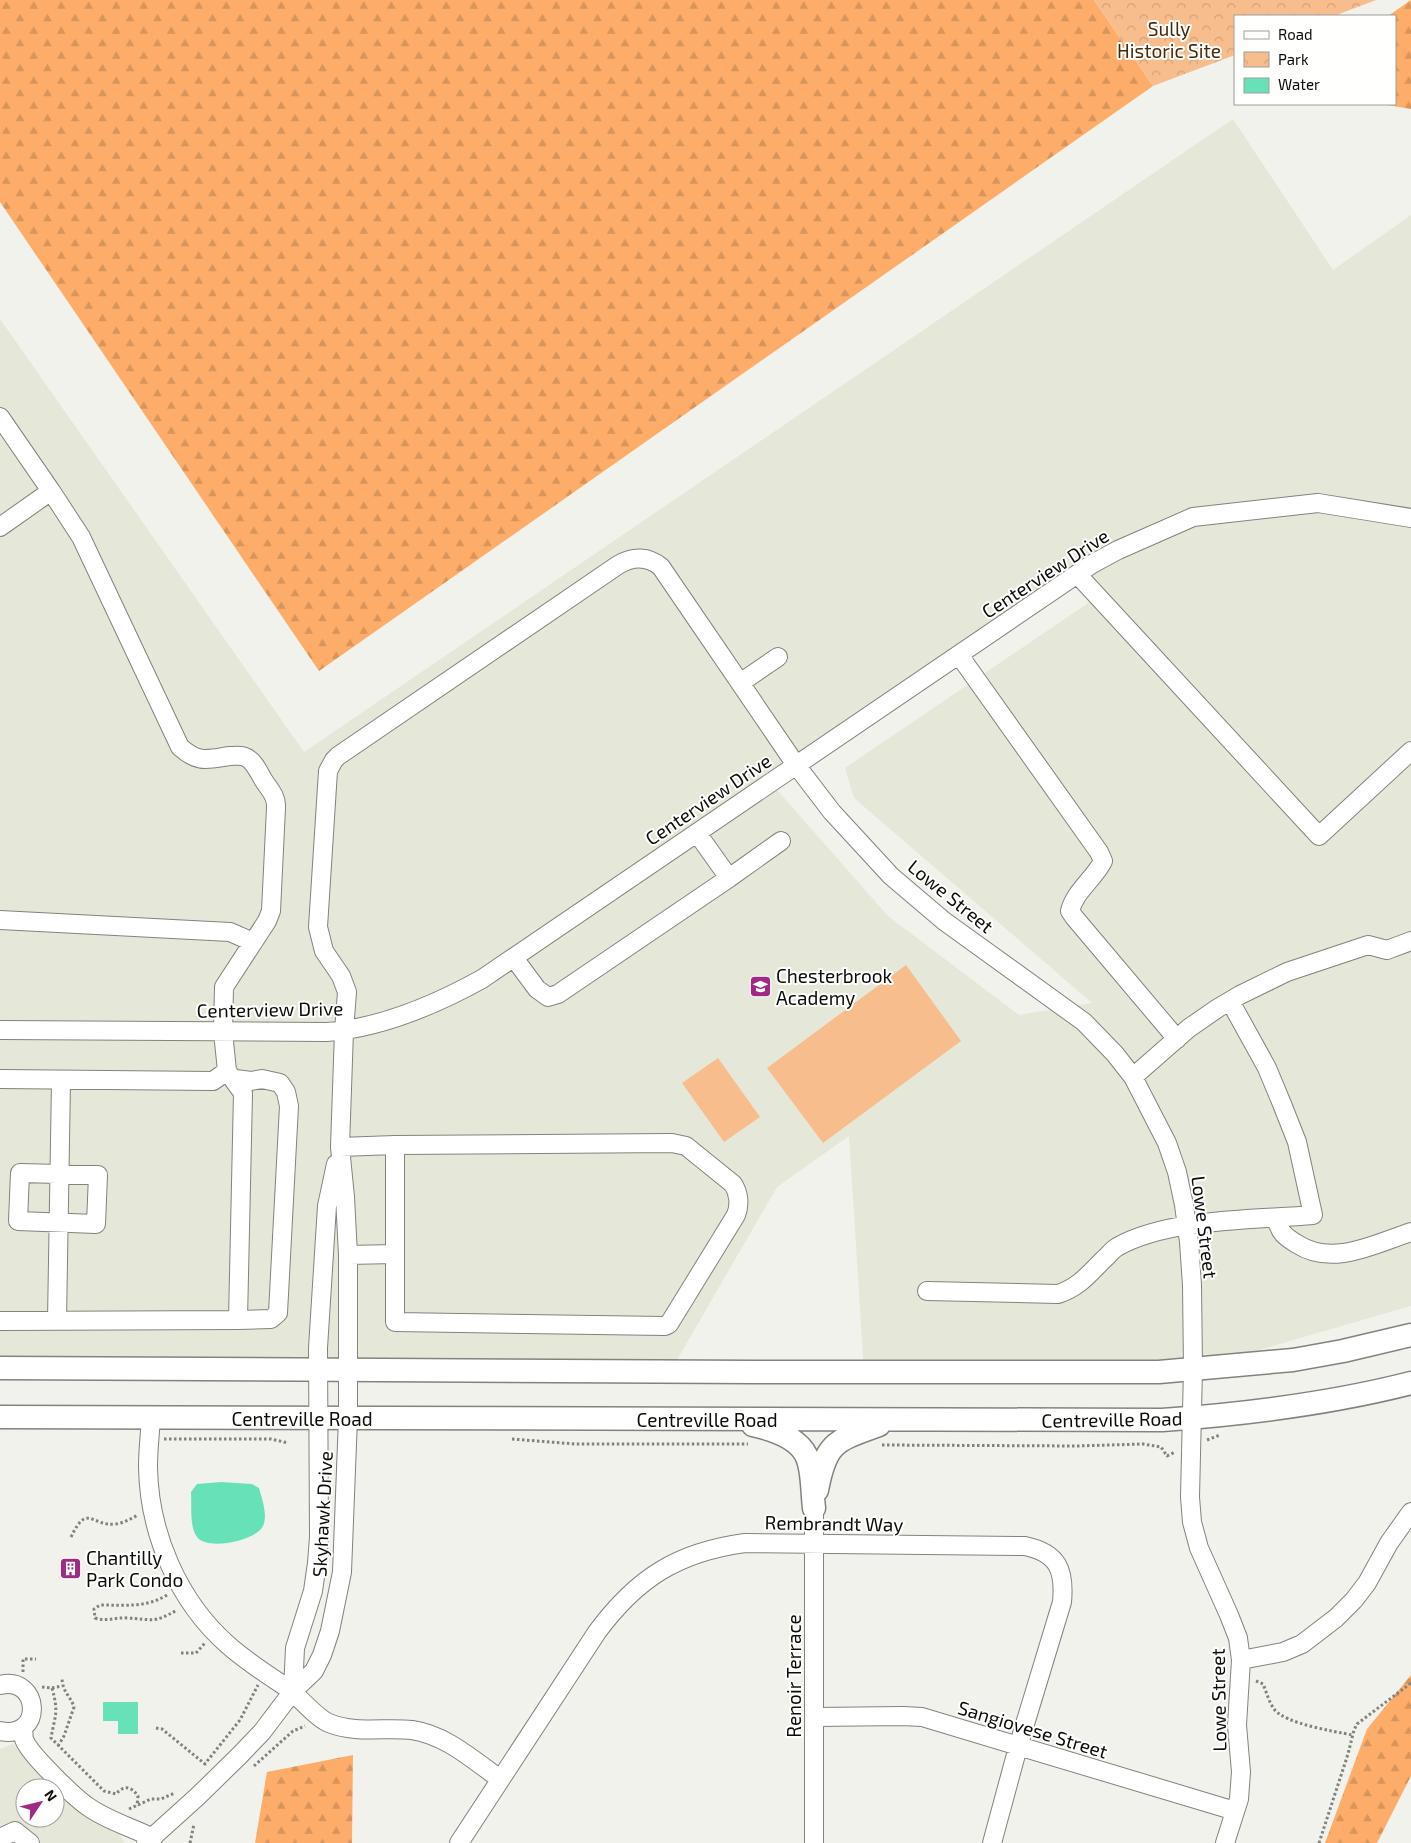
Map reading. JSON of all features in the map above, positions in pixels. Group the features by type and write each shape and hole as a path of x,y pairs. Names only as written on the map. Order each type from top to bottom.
{"main road":[{"path":"0,1368 1159,1372 1293,1360 1343,1351 1411,1335"},
{"name":"Centreville Road","path":"0,1417 1162,1420 1241,1414 1316,1404 1411,1384"},
{"path":"731,1419 768,1428 798,1444 806,1454 814,1508"},
{"path":"814,1508 821,1470 826,1456 834,1445 844,1438 891,1420"}],"street":[{"path":"0,417 81,537 180,747 198,759 208,760 236,755 245,756 255,766 274,796 276,808 271,911 268,921 224,987 223,1032 231,1075 243,1093 238,1320"},
{"path":"0,527 51,492"},
{"name":"Centerview Drive","path":"0,1030 344,1031 416,1012 482,979 514,958 1077,574 1118,550 1193,517 1318,503 1411,518"},
{"name":"Skyhawk Drive","path":"150,1840 240,1756 262,1732 293,1692 314,1671 330,1631 342,1572 348,1418 348,1255 340,1147 347,992 341,976 324,951 318,927 328,771 338,756 610,570 632,558 650,560 661,567 740,683"},
{"path":"1077,574 1319,836 1411,751"},
{"path":"959,654 1100,852 1102,861 1097,872 1081,890 1070,911 1177,1039"},
{"path":"740,683 778,657"},
{"name":"Lowe Street","path":"740,683 796,765 832,812 891,876 944,922 1084,1022 1115,1054 1133,1077 1167,1143 1177,1172 1187,1224 1192,1285 1193,1370 1190,1496 1192,1522 1199,1548 1238,1638 1241,1660 1237,1725 1241,1772 1238,1799 1225,1843"},
{"path":"697,832 729,878"},
{"path":"514,958 537,990 548,997 558,994 781,841"},
{"path":"0,920 230,932 253,942"},
{"path":"1133,1077 1189,1028 1230,1001 1287,972 1368,944 1387,950 1411,941"},
{"path":"927,1291 1058,1294 1072,1290 1116,1248 1141,1236 1187,1224 1313,1215 1297,1142 1268,1068 1230,1001"},
{"path":"0,1079 213,1081 231,1075 252,1081 262,1079 280,1084 286,1092 289,1106 278,1313 271,1319 0,1321"},
{"path":"57,1321 61,1080"},
{"path":"340,1147 395,1144 679,1144 686,1146 733,1184 737,1190 739,1201 736,1215 669,1324 665,1326 395,1322 395,1144"},
{"name":"Skyhawk Drive","path":"293,1692 295,1648 312,1591 317,1563 319,1537 318,1370 327,1206 340,1147"},
{"path":"20,1173 60,1174 98,1176 96,1224 18,1221 20,1173"},
{"path":"1276,1218 1279,1230 1290,1239 1307,1250 1325,1254 1342,1254 1411,1232"},
{"path":"348,1255 395,1254"},
{"path":"151,1418 148,1467 151,1496 163,1547 176,1578 200,1616 227,1644 250,1663 293,1692 327,1722 348,1728 410,1730 441,1738 500,1779"},
{"name":"Renoir Terrace","path":"814,1508 814,1843"},
{"path":"1241,1660 1283,1652 1302,1644 1336,1618 1354,1600 1367,1583 1389,1543 1411,1512"},
{"name":"Rembrandt Way","path":"460,1843 597,1632 622,1601 640,1585 672,1564 693,1554 717,1547 745,1543 1025,1546 1040,1550 1057,1565 1062,1575 1064,1586 1062,1602 1018,1747 992,1843"},
{"path":"0,1685 19,1686 28,1694 32,1704 30,1720 23,1728 15,1732 0,1731"},
{"name":"Sangiovese Street","path":"815,1717 922,1717 1235,1811"},
{"path":"23,1728 24,1739 27,1745 40,1761 90,1808 150,1840"},
{"path":"0,1838 16,1831 30,1843"}],"path":[{"path":"505,1438 575,1444 754,1444"},
{"path":"874,1445 1077,1446 1143,1444 1161,1447 1167,1456"},
{"path":"71,1537 79,1521 86,1518 114,1524 141,1514"},
{"path":"170,1593 156,1602 147,1604 121,1606 100,1604 93,1612 95,1618 104,1621 125,1618 144,1621 156,1620 180,1608"},
{"path":"181,1653 196,1654 207,1640"},
{"path":"23,1676 23,1659 36,1659"},
{"path":"58,1746 64,1736 74,1707 62,1686 62,1677"},
{"path":"200,1769 240,1720 260,1680"},
{"path":"1240,1683 1257,1681 1263,1684 1274,1710 1284,1717 1303,1724 1352,1735"},
{"path":"1319,1843 1357,1724 1411,1682"},
{"path":"35,1683 40,1687 52,1688 62,1686"},
{"path":"52,1688 57,1709 51,1738 104,1791 116,1794 120,1789 126,1787 133,1790 138,1796 136,1806"},
{"path":"249,1771 293,1731 310,1725 317,1727 321,1717"},
{"path":"156,1728 162,1729 205,1764"},
{"path":"119,1822 125,1810 151,1799 161,1799 179,1791"},
{"path":"190,1843 192,1826 196,1822"}],"shaded area":[{"path":"1233,119 1333,270 1411,215 1411,1306 1193,1369 864,1372 849,1136 777,1187 670,1372 0,1371 0,319 304,752","holes":["1077,575 1097,597 845,768 854,798 1092,1003 1019,1015 888,916 771,783"]},
{"path":"13,1744 54,1778 15,1778 15,1828 65,1828 65,1787 115,1828 125,1843 0,1843 0,1749"}],"green space":[{"path":"0,0 1094,0 1153,86 319,671 0,202"},
{"name":"Sully Historic Site","path":"1094,0 1376,0 1337,15 1234,15 1234,55 1153,86"},
{"path":"1411,0 1411,109 1387,105 1396,105 1396,15 1389,15"},
{"path":"906,965 961,1041 823,1143 767,1068"},
{"path":"718,1058 760,1117 724,1142 682,1083"},
{"path":"1411,1675 1411,1776 1377,1843 1325,1843 1367,1729"},
{"path":"353,1755 352,1843 255,1843 267,1772"}],"water":[{"path":"221,1482 252,1484 259,1488 265,1517 263,1526 251,1536 242,1540 220,1544 202,1541 194,1532 191,1492 197,1484"},
{"path":"103,1702 138,1702 138,1734 118,1734 118,1721 103,1721"}],"place":[{"name":"Chesterbrook Academy","path":"760,986"},
{"name":"Chantilly Park Condo","path":"70,1568"}]}
